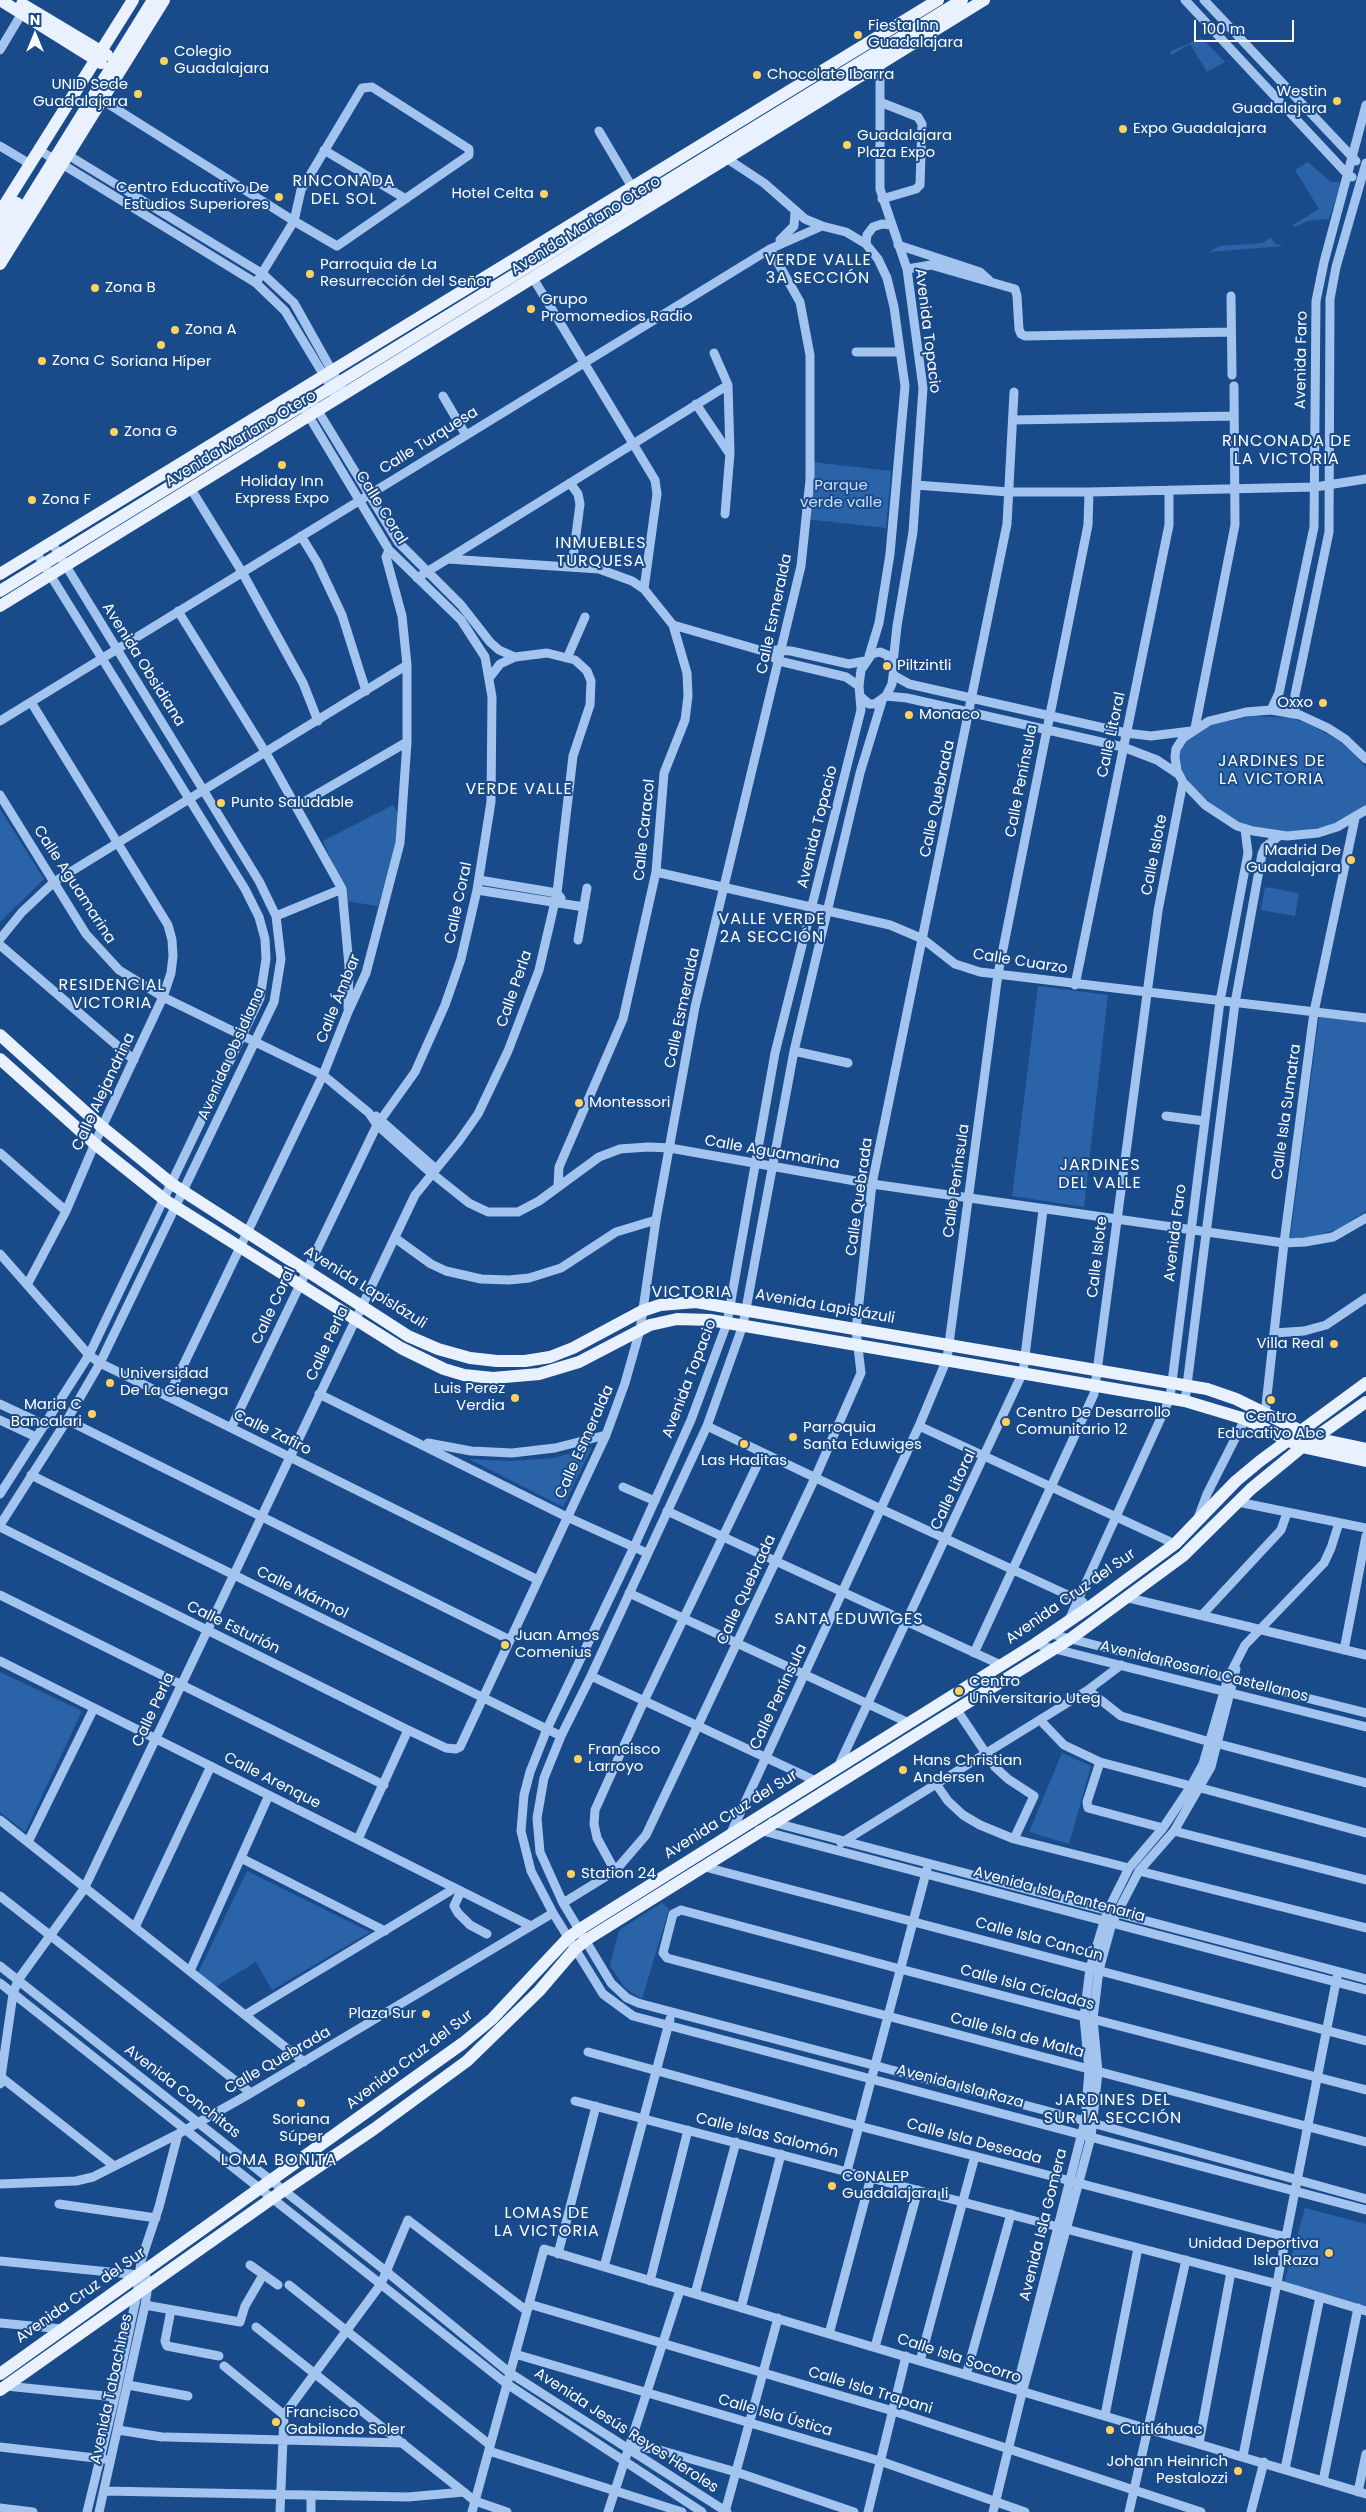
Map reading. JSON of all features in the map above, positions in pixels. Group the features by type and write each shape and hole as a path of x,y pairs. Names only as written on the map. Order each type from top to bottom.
{"main road":[{"path":"0,0 22,13 36,17"},
{"path":"15,0 36,17 110,62"},
{"path":"0,230 54,157 102,100 110,62 133,0"},
{"path":"0,247 110,62 144,0"},
{"path":"110,62 153,0"},
{"path":"110,62 164,0"},
{"name":"Avenida Mariano Otero","path":"62,560 212,460 338,391 392,350 938,0"},
{"name":"Avenida Mariano Otero","path":"338,391 379,373 726,158 962,0"},
{"name":"Avenida Mariano Otero","path":"0,574 632,187 984,0"},
{"path":"0,212 30,164 54,157"},
{"path":"0,264 54,157"},
{"path":"379,373 392,350"},
{"name":"Avenida Mariano Otero","path":"0,591 47,569 191,489 229,465 310,408"},
{"path":"212,460 229,465"},
{"name":"Avenida Mariano Otero","path":"0,606 47,569"},
{"name":"Avenida Lapislázuli","path":"0,1035 102,1127 172,1184 361,1306 422,1343 470,1358 497,1361 525,1361 550,1357 573,1348 642,1311 660,1305 696,1302 1187,1385 1226,1394 1315,1438 1366,1449"},
{"name":"Avenida Lapislázuli","path":"0,1059 94,1144 165,1200 426,1362 464,1375 493,1378 524,1376 562,1369 640,1330 661,1322 693,1318 947,1359 1170,1398 1245,1419 1302,1447 1366,1460"},
{"name":"Avenida Cruz del Sur","path":"0,2374 142,2269 260,2189 463,2043 492,2019 583,1935 730,1835 1051,1634 1092,1606 1175,1544 1236,1481 1286,1440 1366,1383"},
{"name":"Avenida Cruz del Sur","path":"583,1935 763,1831 1070,1639 1184,1556 1238,1502 1302,1447 1366,1402"},
{"name":"Avenida Cruz del Sur","path":"3,2388 272,2198 374,2129 467,2061 539,1991 572,1944"}],"street":[{"path":"1185,0 1349,176 1362,180"},
{"path":"1204,0 1353,160 1366,163"},
{"path":"0,50 22,13"},
{"name":"Avenida Topacio","path":"880,36 880,177 882,198 907,269 923,388 911,547 896,626 893,663"},
{"path":"102,100 294,221 337,246 469,155 470,151 372,87 365,86 360,90 301,190 294,221 256,283"},
{"path":"880,102 918,117 922,124 920,185 916,189 882,198"},
{"name":"Avenida Faro","path":"1271,710 1279,694 1313,535 1316,301 1324,262 1349,176 1366,105"},
{"path":"1296,118 1309,121 1326,130"},
{"path":"599,131 632,187"},
{"path":"0,146 30,164"},
{"name":"Avenida Topacio","path":"709,147 764,183 795,212 822,226 846,232 866,244 878,259 887,278 894,307 905,386 893,532 879,623 867,659"},
{"path":"324,150 406,199"},
{"path":"54,157 263,274 294,303 338,391"},
{"path":"54,157 256,283 285,311 328,373"},
{"name":"Avenida Faro","path":"1295,714 1294,695 1329,532 1330,299 1336,267 1366,163"},
{"name":"Calle Turquesa","path":"770,248 794,226 795,212"},
{"path":"866,244 867,235 873,227 882,224 891,225"},
{"name":"Calle Turquesa","path":"0,721 770,248 822,226"},
{"path":"898,245 980,272 989,280"},
{"name":"Calle Esmeralda","path":"456,1749 463,1742 606,1435 625,1383 640,1330 656,1220 695,1007 780,661 802,548 810,480 812,376 804,313 800,302 770,248"},
{"path":"907,269 931,265 979,280 989,280 1016,290 1019,329 1021,334 1025,336 1232,332"},
{"path":"533,278 654,476 657,489 644,589"},
{"path":"1231,296 1232,375"},
{"path":"894,307 905,312 913,305"},
{"path":"856,352 900,352"},
{"path":"714,353 728,384 730,453 725,514"},
{"path":"417,578 728,384"},
{"path":"1193,730 1235,525 1234,386"},
{"path":"299,391 398,542 461,605 499,650 514,657"},
{"name":"Calle Quebrada","path":"563,1903 615,1871 646,1835 776,1562 861,1374 862,1365 856,1330 872,1184 1007,524 1014,392"},
{"path":"443,396 466,435"},
{"path":"696,404 730,453"},
{"name":"Calle Coral","path":"231,1428 379,1122 415,1072 442,1013 460,959 477,890 491,802 490,677 485,657 461,620 389,550 359,500 310,408"},
{"path":"1013,420 1234,416"},
{"path":"916,485 1009,492 1089,492 1314,488 1366,479"},
{"path":"570,483 578,494 580,504 572,566"},
{"path":"191,489 242,572 303,683 318,720"},
{"name":"Calle Litoral","path":"1075,985 1169,525 1169,490"},
{"name":"Calle Península","path":"730,1835 919,1426 947,1359 998,974 1088,525 1089,492"},
{"path":"301,536 317,562 342,615 366,691"},
{"path":"389,550 398,542"},
{"name":"Avenida Obsidiana","path":"0,1526 67,1420 100,1363 177,1207 274,1002 279,981 281,959 276,916 259,881 52,543"},
{"name":"Calle Ámbar","path":"168,1397 323,1075 366,973 400,843 406,742 407,666 402,616 386,557 389,550"},
{"name":"Avenida Obsidiana","path":"0,1494 89,1355 165,1200 260,998 264,979 265,939 259,917 245,889 188,800 36,552"},
{"name":"Calle Caracol","path":"448,559 572,566 615,573 644,589 672,625 686,664 688,696 685,720 664,773 656,872 623,1019 559,1168 558,1186"},
{"path":"178,611 266,753 342,889 349,966 348,1012"},
{"path":"490,677 500,664 514,657 548,653 568,656 586,617"},
{"path":"672,625 764,651 780,661 846,677 859,686"},
{"path":"764,651 782,649 848,664 867,659 876,653 884,653 893,663 893,675 884,698"},
{"path":"485,657 493,655 499,650"},
{"name":"Calle Perla","path":"1,2080 13,1994 18,1980 84,1890 415,1195 470,1126 504,1059 538,970 560,903 557,893 573,756 590,705 592,692 591,681 587,671 568,656"},
{"path":"867,659 861,670 859,686 861,697 869,704 884,698 907,698 1123,747 1157,760 1181,778 1215,812 1245,829 1279,836 1318,833 1363,813"},
{"path":"0,939 22,912 54,882 407,666"},
{"path":"893,675 909,684 1126,733 1150,736 1193,730 1227,716 1271,710 1295,714 1338,734 1365,758"},
{"name":"Avenida Topacio","path":"572,1944 530,1871 521,1831 524,1795 547,1729 634,1547 691,1420 727,1323 775,1053 861,710 861,697"},
{"name":"Avenida Topacio","path":"583,1935 563,1903 540,1852 536,1829 539,1798 544,1778 561,1736 591,1676 707,1426 742,1325 794,1051 860,773 884,698"},
{"name":"Calle Alejandrina","path":"28,1285 66,1211 94,1144 163,997 172,964 172,940 168,925 31,702"},
{"name":"Calle Islote","path":"974,1653 1092,1399 1146,993 1181,778 1175,762 1176,749 1193,730"},
{"path":"297,806 406,742"},
{"path":"1365,758 1366,746"},
{"name":"Calle Aguamarina","path":"0,795 86,934 119,970 163,997 256,1040 323,1075 478,1208 498,1213 518,1212 529,1207 585,1165 611,1152 631,1147 670,1148 772,1168 872,1184 1284,1243 1305,1242 1333,1236 1366,1218"},
{"name":"Calle Isla Sumatra","path":"1265,1414 1284,1243 1314,1012 1363,813"},
{"name":"Avenida Faro","path":"1068,1622 1170,1398 1220,1001 1248,853 1245,829"},
{"name":"Avenida Faro","path":"1184,1401 1235,1003 1262,854 1265,847 1279,836"},
{"name":"Calle Cuarzo","path":"656,872 890,925 923,939 955,964 980,972 1075,985 1366,1018"},
{"path":"479,880 557,893"},
{"path":"578,940 587,888"},
{"path":"276,916 342,889"},
{"path":"477,890 584,907"},
{"path":"0,946 134,1060"},
{"path":"794,1051 848,1063"},
{"path":"1166,1116 1204,1121"},
{"path":"0,1152 66,1211"},
{"name":"Calle Litoral","path":"838,1767 1023,1372 1043,1210"},
{"path":"395,1238 419,1256 446,1271 481,1279 510,1280 530,1278 561,1268 616,1232 656,1220"},
{"name":"Calle Zafiro","path":"0,1254 89,1355 100,1363 538,1580"},
{"path":"1274,1333 1304,1331 1319,1327 1340,1317 1366,1298"},
{"path":"319,1394 567,1517 647,1553"},
{"path":"0,1404 45,1425"},
{"path":"1196,1522 1207,1494 1245,1419"},
{"path":"0,1420 36,1437"},
{"path":"67,1420 510,1640"},
{"path":"707,1426 880,1509 1092,1606"},
{"path":"919,1426 1175,1544"},
{"path":"415,1441 471,1451 512,1453 555,1448 606,1435"},
{"path":"615,1871 597,1838 594,1817 602,1792 763,1453"},
{"name":"Calle Mármol","path":"31,1475 561,1736"},
{"path":"624,1487 654,1501"},
{"path":"1238,1502 1366,1528"},
{"path":"667,1511 1001,1665"},
{"path":"1202,1615 1281,1530 1287,1513"},
{"path":"1262,1630 1324,1563 1332,1548 1338,1523"},
{"name":"Calle Esturión","path":"0,1526 408,1730 446,1748 456,1749"},
{"path":"1344,1650 1366,1536"},
{"path":"629,1593 866,1705 909,1723"},
{"path":"0,1595 384,1784"},
{"path":"1128,1598 1366,1655"},
{"name":"Avenida Isla Gomera","path":"994,2512 1022,2394 1020,2375 1062,2228 1079,2183 1089,2122 1094,2071 1089,2018 1094,1969 1109,1917 1129,1868 1174,1831 1207,1766 1236,1664 1246,1645 1262,1630"},
{"name":"Avenida Rosario Castellanos","path":"1051,1634 1366,1713"},
{"name":"Avenida Rosario Castellanos","path":"1035,1644 1366,1727"},
{"name":"Calle Arenque","path":"0,1661 531,1926"},
{"path":"839,1851 842,1841 1088,1690 1121,1665"},
{"path":"591,1676 816,1781"},
{"path":"1088,1690 1121,1716 1214,1743 1366,1783"},
{"path":"28,1842 94,1708"},
{"path":"957,1710 985,1754 1008,1779 1034,1796 1014,1839"},
{"path":"1040,1720 1064,1745 1100,1762 1366,1833"},
{"path":"358,1839 408,1730"},
{"path":"1100,1762 1087,1807 1090,1810 1163,1828"},
{"path":"134,1927 212,1766"},
{"path":"936,1784 948,1801 963,1815 1014,1839 1129,1868"},
{"name":"Avenida Isla Gomera","path":"1109,1917 1139,1871 1163,1828 1196,1787"},
{"path":"190,1972 269,1795"},
{"name":"Avenida Isla Pantenaria","path":"757,1818 928,1864 1366,1990"},
{"path":"0,1820 84,1890 134,1927 304,2062"},
{"name":"Avenida Isla Pantenaria","path":"745,1826 926,1875 1366,1979"},
{"path":"1174,1831 1366,1880"},
{"path":"241,1858 385,1931"},
{"path":"847,2171 928,1864"},
{"name":"Calle Isla Cancún","path":"705,1866 1366,2041"},
{"path":"1139,1871 1366,1928"},
{"path":"245,2016 458,1889"},
{"path":"458,1889 454,1906 458,1913 470,1925 487,1934"},
{"path":"0,1896 251,2093"},
{"name":"Calle Isla Cícladas","path":"664,1953 673,1914 682,1910 900,1970 1366,2090"},
{"name":"Calle Quebrada","path":"0,2184 76,2181 93,2177 199,2123 553,1913"},
{"name":"Avenida Isla Raza","path":"583,1935 611,1983 618,1991 638,2004 1089,2122 1366,2198"},
{"name":"Avenida Isla Raza","path":"572,1944 603,1994 633,2016 1366,2210"},
{"name":"Calle Isla de Malta","path":"664,1953 667,1958 1366,2142"},
{"name":"Avenida Conchitas","path":"0,1966 272,2180 510,2373"},
{"path":"1243,2456 1338,1972"},
{"name":"Avenida Conchitas","path":"0,1983 181,2132 272,2198 507,2384"},
{"path":"604,2267 671,2012"},
{"name":"Calle Isla Deseada","path":"588,2052 859,2126 1286,2237"},
{"path":"1,2080 114,2166"},
{"name":"Calle Islas Salomón","path":"575,2101 1186,2260 1276,2284 1362,2310"},
{"path":"558,2254 596,2106"},
{"path":"650,2281 688,2130"},
{"path":"0,2261 142,2269 181,2132"},
{"name":"Avenida Isla Gomera","path":"1062,2228 1069,2181 1086,2136"},
{"path":"695,2294 736,2142"},
{"path":"741,2308 781,2154"},
{"path":"920,2361 975,2156"},
{"path":"829,2334 871,2177"},
{"path":"875,2347 918,2190"},
{"path":"59,2204 156,2218"},
{"path":"966,2375 1012,2214"},
{"path":"280,2512 284,2415 348,2332 382,2284 408,2220 528,2308 472,2512"},
{"path":"1104,2415 1138,2248"},
{"name":"Calle Isla Socorro","path":"528,2308 544,2250 906,2356 1022,2394 1150,2428 1362,2493"},
{"path":"1129,2512 1150,2428 1186,2260"},
{"path":"250,2265 278,2285"},
{"name":"Avenida Tabachines","path":"99,2512 145,2305 148,2286 142,2269"},
{"name":"Avenida Tabachines","path":"87,2512 115,2398 142,2269"},
{"path":"1199,2443 1231,2272"},
{"path":"145,2305 240,2322 245,2306 263,2275"},
{"path":"290,2285 490,2448 682,2512"},
{"path":"608,2512 680,2290"},
{"path":"1284,2469 1320,2297"},
{"name":"Calle Isla Trapani","path":"528,2308 662,2343 893,2411 1009,2447 1201,2512"},
{"path":"171,2310 165,2341 167,2346 219,2356"},
{"path":"1323,2480 1362,2310"},
{"path":"726,2512 778,2318"},
{"path":"0,2323 62,2329"},
{"path":"256,2326 475,2501 507,2512"},
{"name":"Calle Isla Ústica","path":"515,2354 880,2461 1025,2512"},
{"path":"868,2512 906,2356"},
{"path":"224,2366 284,2415"},
{"name":"Avenida Jesús Reyes Heroles","path":"510,2373 629,2447 726,2512"},
{"name":"Avenida Jesús Reyes Heroles","path":"507,2384 702,2512"},
{"path":"128,2385 188,2396"},
{"path":"3,2388 115,2398"},
{"path":"118,2430 164,2437 403,2443"},
{"path":"0,2447 111,2460"},
{"path":"629,2447 656,2449 736,2472 854,2512"},
{"path":"1362,2493 1366,2454"},
{"path":"1251,2512 1264,2462"},
{"path":"104,2491 408,2496 464,2492"},
{"path":"311,2495 311,2512"},
{"path":"0,2508 32,2512"}],"green space":[{"path":"1202,38 1225,62 1207,72 1190,44 1170,56 1171,51"},
{"path":"1308,162 1331,182 1339,182 1340,187 1329,219 1307,221 1295,227 1293,225 1319,209 1295,170"},
{"path":"1271,238 1276,244 1284,246 1209,252 1220,246 1262,243"},
{"name":"Parque verde valle","path":"812,462 891,471 886,528 805,519"},
{"path":"1253,716 1290,718 1307,723 1338,740 1356,755 1366,768 1366,805 1331,825 1301,831 1271,831 1245,824 1226,815 1209,802 1194,788 1182,772 1178,761 1180,750 1185,741 1209,725"},
{"path":"393,805 399,815 397,842 378,906 345,901 343,886 323,841"},
{"path":"0,809 44,879 0,922"},
{"path":"1265,887 1299,893 1295,916 1261,910"},
{"path":"1038,986 1108,995 1084,1207 1012,1196"},
{"path":"1319,1017 1366,1022 1366,1211 1338,1229 1311,1237 1290,1239"},
{"path":"592,1447 563,1507 469,1459 511,1461 554,1458"},
{"path":"0,1672 82,1711 25,1832 0,1812"},
{"path":"1062,1753 1091,1766 1069,1844 1029,1832"},
{"path":"247,1871 370,1932 272,1990 256,1962 215,1987 198,1973"},
{"path":"662,1903 669,1909 642,1999 625,1988 610,1966 619,1930"},
{"name":"Unidad Deportiva Isla Raza","path":"1305,2208 1366,2224 1366,2306 1284,2283"}],"place":[{"name":"Fiesta Inn Guadalajara","path":"858,35"},
{"name":"Colegio Guadalajara","path":"164,61"},
{"name":"Chocolate Ibarra","path":"757,75"},
{"name":"UNID Sede Guadalajara","path":"138,94"},
{"name":"Westin Guadalajara","path":"1337,101"},
{"name":"Expo Guadalajara","path":"1123,129"},
{"name":"Guadalajara Plaza Expo","path":"847,145"},
{"name":"Hotel Celta","path":"544,194"},
{"name":"Centro Educativo De Estudios Superiores","path":"279,197"},
{"name":"Parroquia de La Resurrección del Señor","path":"310,274"},
{"name":"Zona B","path":"95,288"},
{"name":"Grupo Promomedios Radio","path":"531,309"},
{"name":"Zona A","path":"175,330"},
{"name":"Soriana Híper","path":"161,345"},
{"name":"Zona C","path":"42,361"},
{"name":"Zona G","path":"114,432"},
{"name":"Holiday Inn Express Expo","path":"282,465"},
{"name":"Zona F","path":"32,500"},
{"name":"Piltzintli","path":"887,666"},
{"name":"Oxxo","path":"1323,703"},
{"name":"Monaco","path":"909,715"},
{"name":"Punto Saludable","path":"221,803"},
{"name":"Madrid De Guadalajara","path":"1351,860"},
{"name":"Montessori","path":"579,1103"},
{"name":"Villa Real","path":"1334,1344"},
{"name":"Universidad De La Cienega","path":"110,1383"},
{"name":"Luis Perez Verdia","path":"515,1398"},
{"name":"Centro Educativo Abc","path":"1271,1400"},
{"name":"Maria C Bancalari","path":"92,1414"},
{"name":"Centro De Desarrollo Comunitario 12","path":"1006,1422"},
{"name":"Parroquia Santa Eduwiges","path":"793,1437"},
{"name":"Las Haditas","path":"744,1444"},
{"name":"Juan Amos Comenius","path":"505,1645"},
{"name":"Centro Universitario Uteg","path":"959,1691"},
{"name":"Francisco Larroyo","path":"578,1759"},
{"name":"Hans Christian Andersen","path":"903,1770"},
{"name":"Station 24","path":"571,1874"},
{"name":"Plaza Sur","path":"426,2014"},
{"name":"Soriana Súper","path":"301,2103"},
{"name":"CONALEP Guadalajara Ii","path":"832,2186"},
{"name":"Unidad Deportiva Isla Raza","path":"1329,2253"},
{"name":"Francisco Gabilondo Soler","path":"276,2422"},
{"name":"Cuitláhuac","path":"1110,2430"},
{"name":"Johann Heinrich Pestalozzi","path":"1238,2471"}],"district":[{"name":"RINCONADA DEL SOL","path":"344,191"},
{"name":"VERDE VALLE 3A SECCIÓN","path":"818,270"},
{"name":"RINCONADA DE LA VICTORIA","path":"1287,451"},
{"name":"INMUEBLES TURQUESA","path":"601,553"},
{"name":"JARDINES DE LA VICTORIA","path":"1272,771"},
{"name":"VERDE VALLE","path":"519,790"},
{"name":"VALLE VERDE 2A SECCIÓN","path":"772,929"},
{"name":"RESIDENCIAL VICTORIA","path":"112,995"},
{"name":"JARDINES DEL VALLE","path":"1100,1175"},
{"name":"VICTORIA","path":"692,1293"},
{"name":"SANTA EDUWIGES","path":"849,1620"},
{"name":"JARDINES DEL SUR 1A SECCIÓN","path":"1113,2110"},
{"name":"LOMA BONITA","path":"279,2161"},
{"name":"LOMAS DE LA VICTORIA","path":"547,2223"}]}
